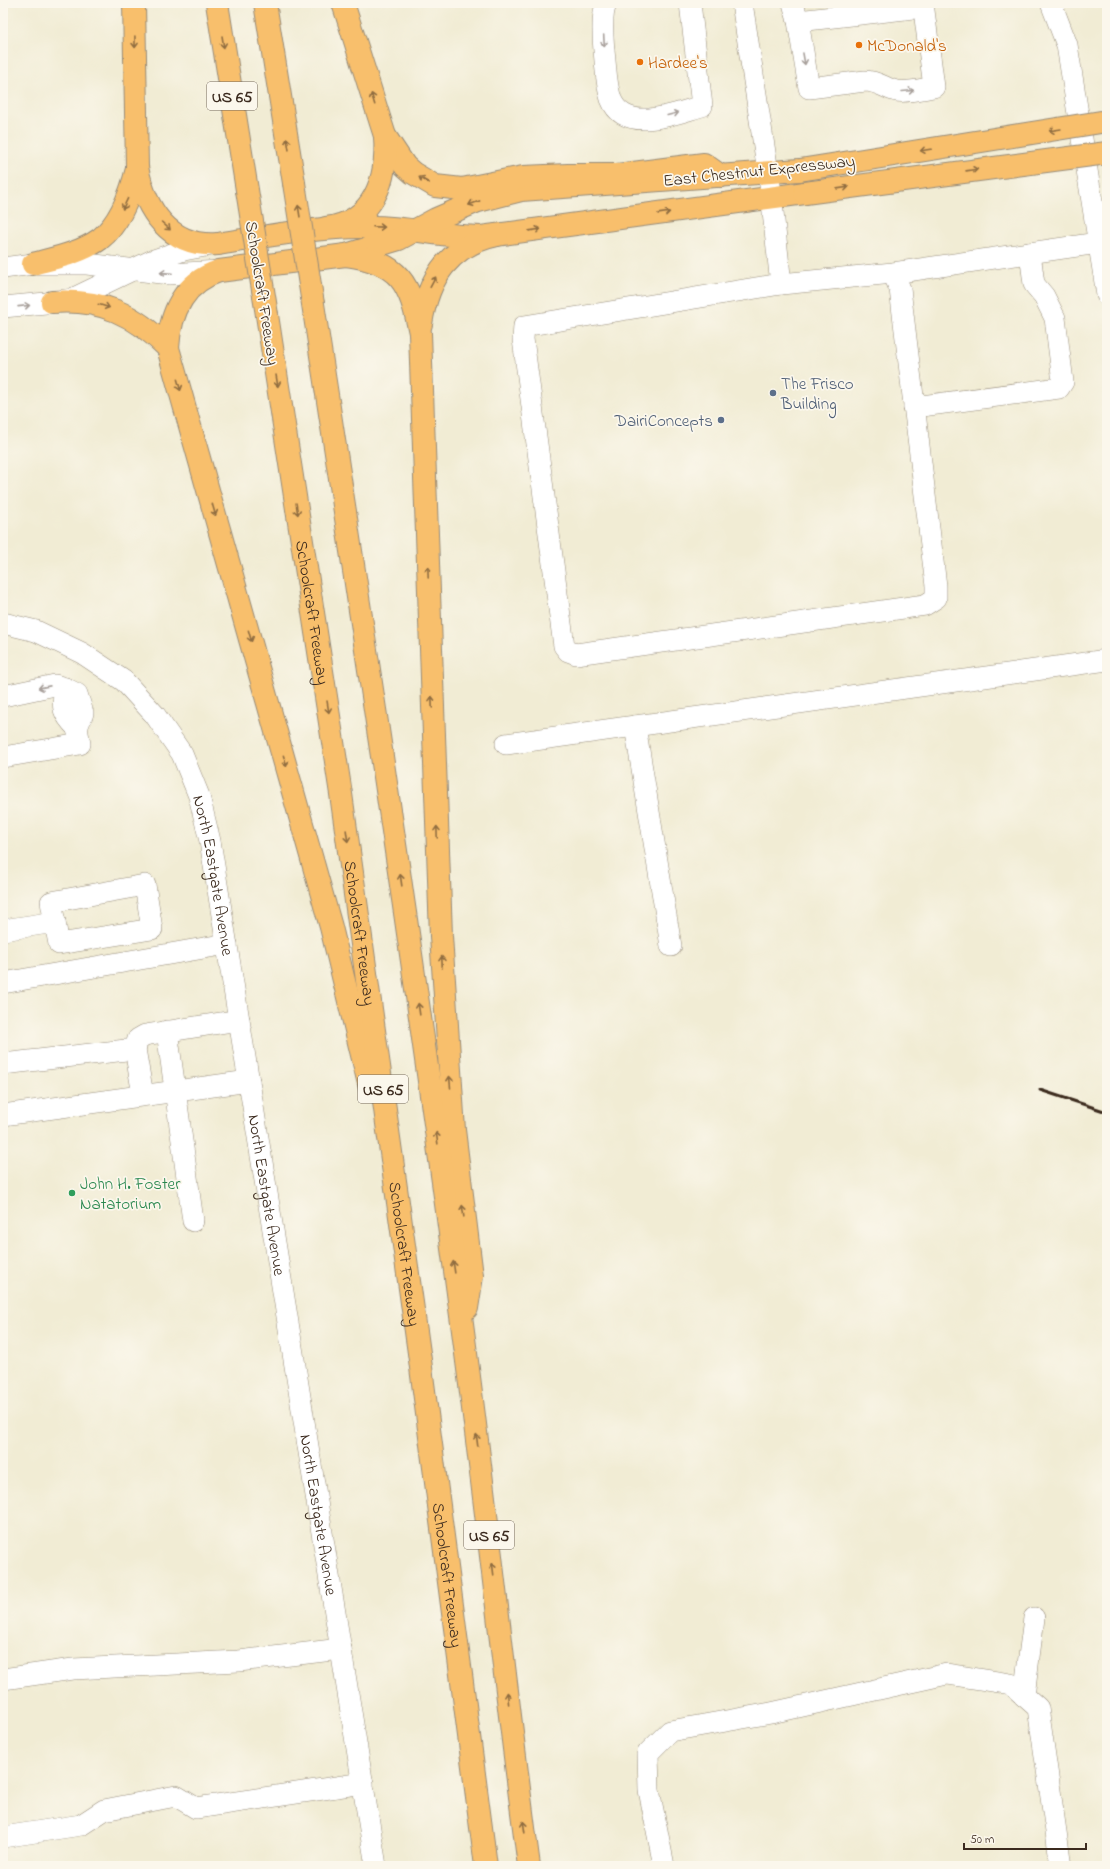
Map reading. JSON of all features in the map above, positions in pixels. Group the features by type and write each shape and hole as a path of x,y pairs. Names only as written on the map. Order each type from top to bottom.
{"main road":[{"path":"134,3 137,168 143,192 154,213 161,222 178,236 188,241 206,245 218,244"},
{"name":"Schoolcraft Freeway","path":"217,3 341,794 420,1360 486,1866"},
{"name":"US 65","path":"265,3 385,772 463,1333 497,1596 512,1737 529,1866"},
{"path":"343,3 385,136 405,166 413,174 435,186 462,189 523,177 617,175 704,164 721,176"},
{"name":"East Chestnut Expressway","path":"219,271 346,255 381,246 457,209 492,197 521,190 800,170 1107,121"},
{"path":"326,228 345,224 354,219 374,198 384,173 385,136"},
{"name":"East Chestnut Expressway","path":"218,244 326,228 371,227 416,230 454,236 481,237 1107,152"},
{"path":"33,264 74,252 100,239 122,209 134,182 137,168"},
{"path":"420,333 428,293 440,271 456,253 465,246 475,241 497,235"},
{"path":"346,255 375,262 393,272 403,281 414,307 420,333 432,700 444,986 454,1130 472,1276 463,1333"},
{"path":"219,271 200,279 189,289 179,302 171,324 168,348 345,982 370,1092 420,1360"},
{"path":"52,302 79,301 113,309 146,327 168,348"}],"street":[{"path":"607,3 604,7 603,39 611,100 619,112 639,120 657,118 702,106 690,3"},
{"path":"742,3 768,173 781,284"},
{"path":"1050,3 1067,45 1107,295"},
{"path":"923,5 934,87 904,92 894,90 874,81 865,81 809,88 795,12 923,5"},
{"path":"894,273 900,289 936,586 936,598 925,605 576,654 568,651 564,646 523,339 524,326 781,284 894,273 1098,243"},
{"name":"East Chestnut Expressway","path":"3,307 72,299 167,255 195,247 218,244"},
{"path":"914,407 1059,388 1063,382 1055,318 1044,296 1034,284 1030,253"},
{"path":"3,256 9,256 33,264"},
{"name":"East Chestnut Expressway","path":"3,268 33,264 87,264 169,274 219,271"},
{"name":"North Eastgate Avenue","path":"3,623 36,631 82,653 124,681 155,715 182,754 199,796 210,841 376,1866"},
{"path":"506,744 1107,660"},
{"path":"3,696 55,685 64,688 62,700 66,717 79,736 3,757"},
{"path":"635,726 671,946"},
{"path":"145,885 152,928 59,944 55,922 51,902 145,885"},
{"path":"3,930 55,922"},
{"path":"3,983 227,944"},
{"path":"143,1095 135,1049 138,1039 145,1035 239,1020"},
{"path":"168,1031 193,1221"},
{"path":"3,1064 135,1049"},
{"path":"3,1115 249,1081"},
{"path":"1024,1696 1034,1618"},
{"path":"3,1679 73,1669 239,1662 341,1649"},
{"path":"664,1866 649,1790 648,1753 670,1731 771,1713 947,1674 1011,1684 1038,1708 1061,1866"},
{"path":"3,1837 81,1825 104,1810 176,1796 196,1808 362,1783"}],"railway":[{"path":"1040,1090 1107,1112"}],"place":[{"name":"McDonald's","path":"859,45"},
{"name":"Hardee's","path":"640,62"},
{"name":"The Frisco Building","path":"773,393"},
{"name":"DairiConcepts","path":"721,420"},
{"name":"John H. Foster Natatorium","path":"72,1193"}]}
